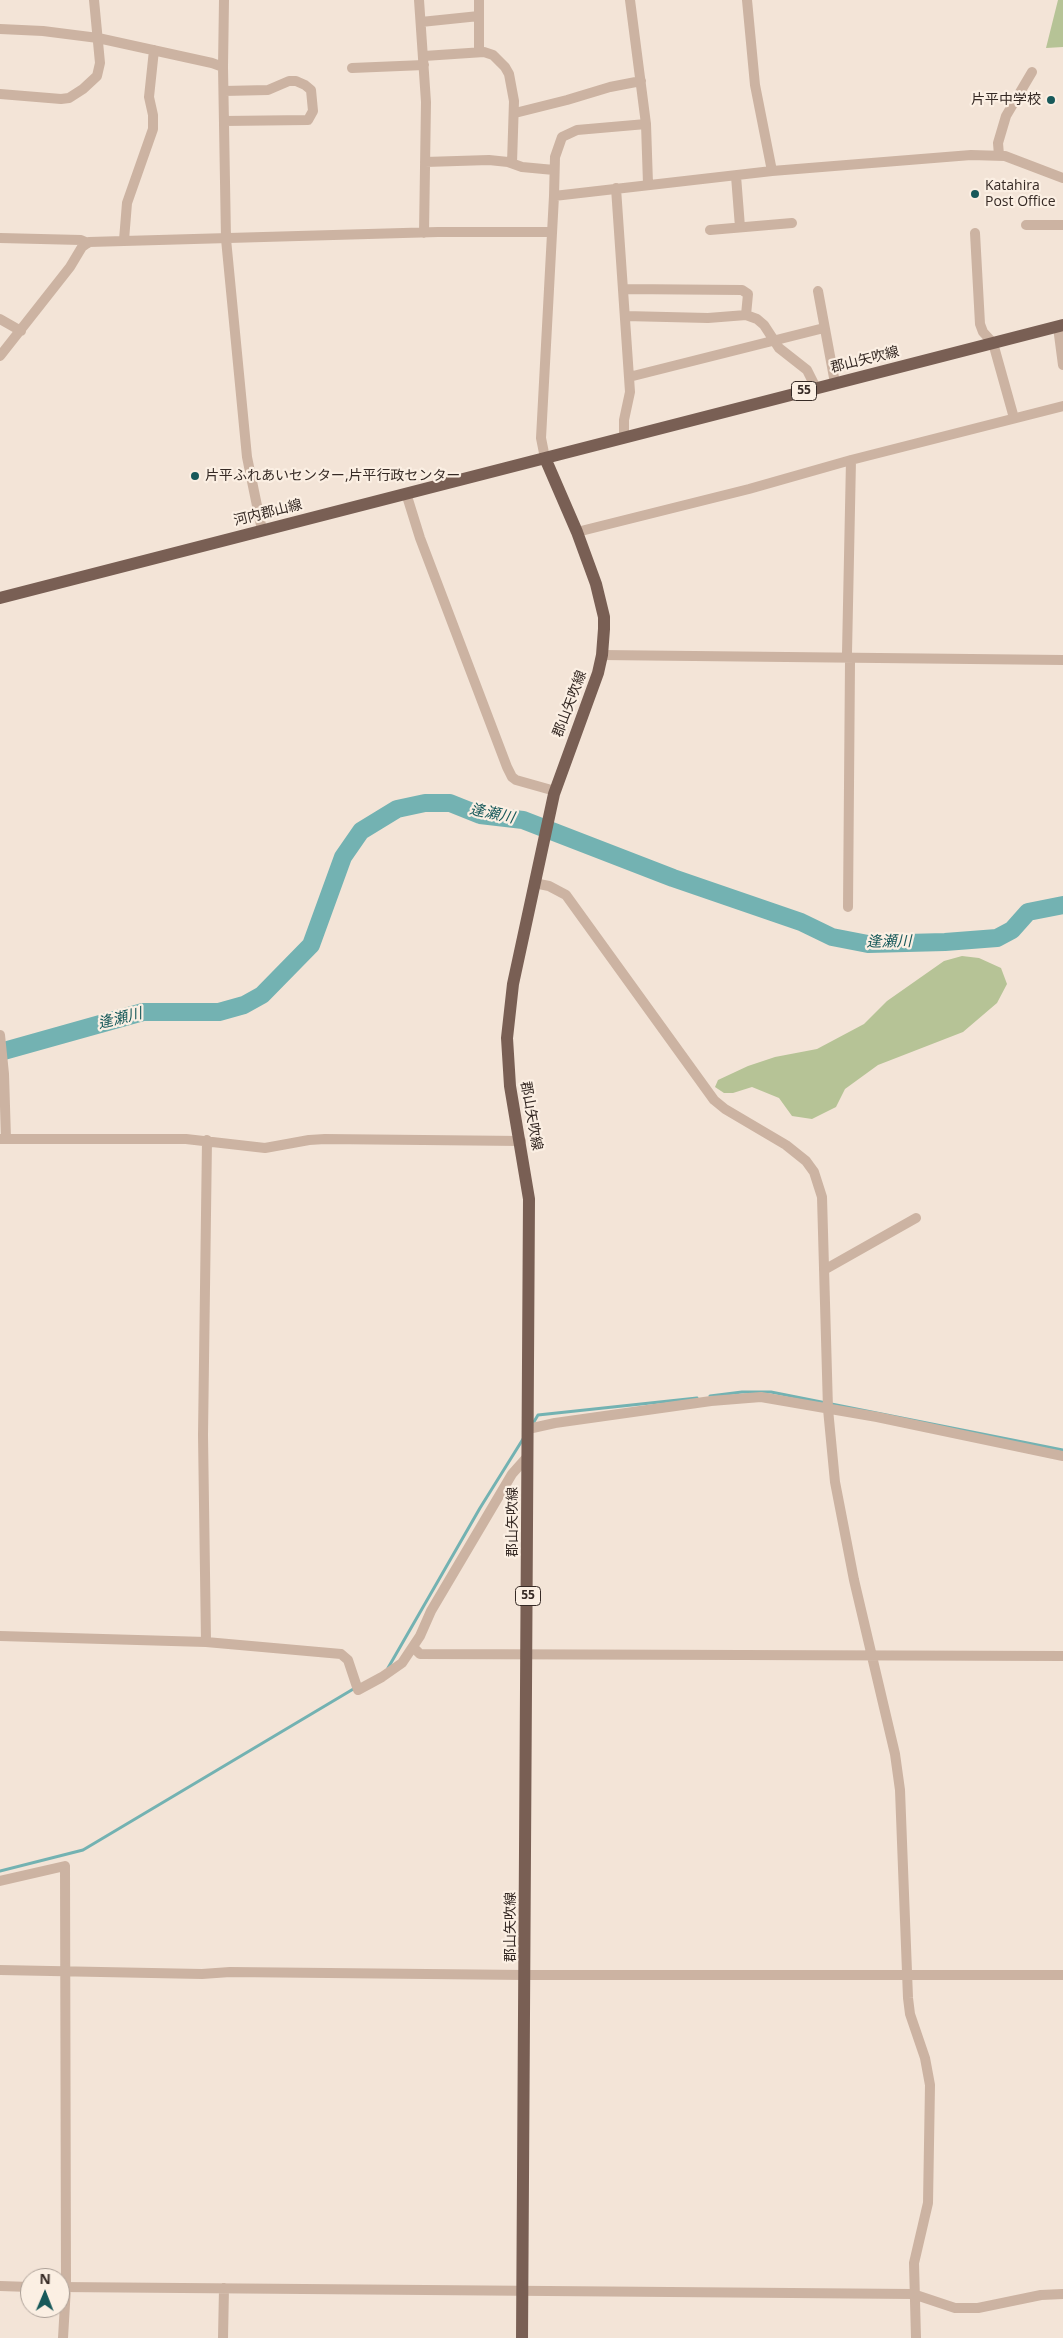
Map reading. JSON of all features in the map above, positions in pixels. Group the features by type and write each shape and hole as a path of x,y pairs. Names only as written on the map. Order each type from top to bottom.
{"main road":[{"name":"郡山矢吹線","path":"522,2338 528,1655 529,1199 507,1064 507,1038 513,984 555,792 569,749 593,690 602,656 604,617 601,602 577,532 544,458 1061,326"},
{"name":"河内郡山線","path":"0,598 544,458"}],"street":[{"path":"0,94 60,99 74,95 97,76 100,63 94,0"},
{"path":"224,0 222,67 226,240 247,457 262,530"},
{"path":"420,0 424,61 424,233"},
{"path":"479,0 479,52"},
{"path":"630,0 646,124 648,184"},
{"path":"746,0 755,85 772,171"},
{"path":"422,22 479,16"},
{"path":"0,29 43,31 98,38 222,67"},
{"path":"124,240 127,203 154,129 149,97 154,50"},
{"path":"352,68 424,61 479,52 493,55 507,70 514,100 512,163"},
{"path":"999,155 998,143 1006,116 1032,72"},
{"path":"224,91 268,90 288,81 296,81 311,90 313,111 308,120 224,121"},
{"path":"514,113 568,100 610,87 641,81"},
{"path":"544,458 541,438 554,170 559,143 562,137 577,130 646,124"},
{"path":"554,196 772,171 971,155 999,155 1063,178"},
{"path":"425,162 489,160 512,163 522,167 554,170"},
{"path":"736,176 740,227"},
{"path":"616,188 630,402 625,414 624,438"},
{"path":"710,230 792,223"},
{"path":"1026,225 1063,225"},
{"path":"2,351 70,267 82,247 98,240 226,240 424,233 551,232"},
{"path":"975,233 980,324 983,332 993,343 1014,418"},
{"path":"0,238 81,240 88,243"},
{"path":"623,289 742,290 748,294 746,315"},
{"path":"818,291 835,383"},
{"path":"625,316 708,318 746,315 761,321 779,348 807,370 816,388"},
{"path":"0,319 20,331"},
{"path":"1061,326 1063,365"},
{"path":"629,377 824,328"},
{"path":"577,532 749,489 851,460 1063,406"},
{"path":"848,907 850,658 848,653 851,460"},
{"path":"406,493 420,538 507,767 512,777 516,780 555,792"},
{"path":"602,656 1063,660"},
{"path":"534,884 549,886 566,895 714,1100 725,1110 786,1145 806,1161 814,1172 822,1197 828,1409 835,1482 854,1580 895,1754 900,1790 910,2014 925,2058 930,2085 928,2203 915,2255 913,2294 916,2338"},
{"path":"0,1036 4,1074 3,1139 207,1140 245,1148 265,1148 326,1139 521,1141"},
{"path":"206,1642 203,1434 207,1140"},
{"path":"824,1270 916,1218"},
{"path":"528,1429 555,1423 702,1402 760,1397 1063,1456"},
{"path":"0,1636 206,1642 341,1654 348,1660 358,1690 402,1663 413,1647 506,1483 518,1464 528,1456"},
{"path":"413,1647 420,1654 1063,1656"},
{"path":"0,1881 66,1866 63,2268"},
{"path":"0,1970 202,1974 230,1972 525,1975 1063,1975"},
{"path":"0,2286 20,2287"},
{"path":"70,2287 913,2294 955,2308 978,2308 1041,2294 1063,2294"},
{"path":"223,2338 224,2288"},
{"path":"63,2318 63,2338"}],"green space":[{"path":"1058,0 1063,0 1063,47 1046,48"},
{"path":"962,956 979,958 1001,968 1007,984 997,1003 963,1032 878,1065 845,1089 836,1107 812,1119 792,1116 779,1098 752,1087 733,1093 724,1093 715,1087 718,1080 748,1066 775,1057 817,1049 864,1024 887,1001 944,961"}],"waterway":[{"name":"逢瀬川","path":"0,1052 143,1012 219,1012 244,1005 262,995 311,945 343,857 361,831 397,809 425,803 450,803 480,815 523,820 673,878 801,922 832,937 868,944 945,942 997,938 1012,930 1028,912 1063,905"},
{"path":"710,1396 742,1392 771,1392 1063,1450"},
{"path":"532,1425 538,1415 697,1398"},
{"path":"388,1668 480,1508 523,1439"},
{"path":"0,1871 83,1850 355,1688"}],"place":[{"name":"片平中学校","path":"1051,100"},
{"name":"Katahira Post Office","path":"975,194"},
{"name":"片平ふれあいセンター,片平行政センター","path":"195,476"}]}
